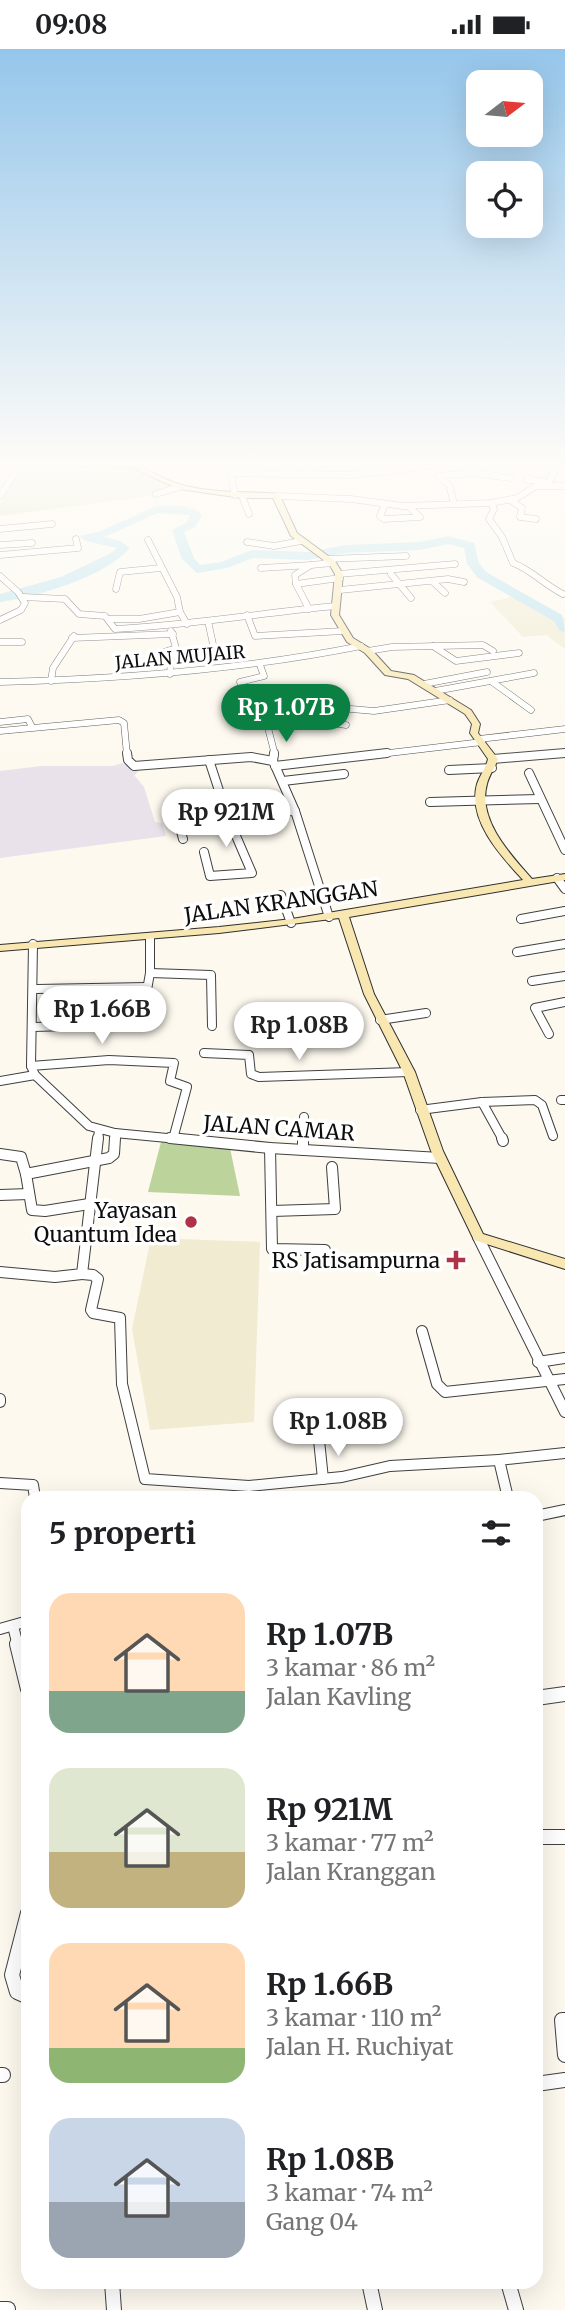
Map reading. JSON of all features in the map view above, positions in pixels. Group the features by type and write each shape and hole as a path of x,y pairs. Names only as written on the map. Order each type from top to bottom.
{"main road":[{"name":"JALAN KRANGGAN","path":"0,948 291,923 561,877"}],"street":[{"path":"261,568 286,567"},
{"path":"309,567 296,575 296,584 309,609"},
{"path":"332,567 340,576 335,615 350,640 364,649 388,673 409,676 468,712 474,719 474,733 492,763"},
{"path":"296,584 340,576 431,567"},
{"path":"523,567 542,583 563,594"},
{"path":"116,589 120,572 161,568 177,597 180,612 187,624"},
{"path":"391,574 411,598"},
{"path":"0,576 21,595 25,603 21,610 0,619"},
{"path":"340,590 454,579 464,582"},
{"path":"432,581 445,593"},
{"path":"21,595 65,599 70,602 73,612 78,615 105,616 115,629 170,626 335,606"},
{"path":"109,619 139,619 180,612"},
{"path":"247,615 255,636 343,631"},
{"path":"208,621 214,649"},
{"path":"170,626 176,648 164,652 163,656 171,661 170,674"},
{"path":"51,681 53,667 73,637 173,634"},
{"path":"0,642 22,642"},
{"name":"JALAN MUJAIR","path":"0,682 170,674 260,665 364,649 483,645 496,653"},
{"path":"433,646 454,661 496,653 519,653"},
{"path":"496,653 509,662"},
{"path":"250,703 240,682 264,676 260,665"},
{"path":"424,684 487,671"},
{"path":"501,672 508,678"},
{"path":"435,691 534,673"},
{"path":"491,681 531,710"},
{"path":"340,708 374,711 450,700"},
{"path":"0,713 1,722 28,719 32,727"},
{"path":"0,731 119,720 124,723 128,760 134,766 251,757 274,763 565,729"},
{"path":"329,917 295,811 274,763 275,756 267,724 318,721 346,725"},
{"path":"449,770 565,753"},
{"path":"204,852 210,876 252,873 227,815 209,760"},
{"path":"492,763 482,786 481,801 489,829 503,851 530,882"},
{"path":"529,773 565,850"},
{"path":"284,781 344,774"},
{"path":"430,801 540,799"},
{"path":"183,839 178,818 295,811"},
{"path":"561,877 565,889"},
{"path":"281,895 291,923"},
{"path":"521,919 565,911"},
{"path":"344,915 369,994 409,1072 420,1109 440,1158 565,1412"},
{"path":"33,1027 141,1024 150,974 150,937"},
{"path":"33,944 29,1043 33,1071"},
{"path":"517,952 565,944"},
{"path":"150,974 211,975 212,1026"},
{"path":"532,981 565,976"},
{"path":"37,989 147,987"},
{"path":"549,1034 535,1008 565,1002"},
{"path":"380,1020 426,1013"},
{"path":"204,1053 249,1055 251,1074 259,1077 409,1072"},
{"path":"0,1081 33,1071 109,1060 174,1063 170,1081 187,1087 173,1139"},
{"name":"JALAN CAMAR","path":"33,1071 80,1119 99,1130 234,1149 270,1148 440,1158"},
{"path":"420,1109 528,1099 539,1102 553,1136"},
{"path":"482,1102 503,1141"},
{"path":"303,1150 304,1117"},
{"path":"82,1274 93,1161 99,1130"},
{"path":"26,1174 93,1161 114,1154 115,1133"},
{"path":"270,1148 272,1249 325,1250"},
{"path":"0,1154 21,1157 32,1210 38,1212 89,1204"},
{"path":"272,1211 335,1209 332,1167"},
{"path":"0,1195 29,1194"},
{"path":"478,1237 565,1264"},
{"path":"0,1272 55,1277 82,1274 98,1279 91,1310 93,1313 116,1315 120,1318 122,1384 145,1479 249,1486 323,1479 390,1466 565,1453"},
{"path":"422,1331 437,1384 445,1392 565,1379"},
{"path":"538,1361 565,1358"},
{"path":"318,1440 323,1479"},
{"path":"499,1460 506,1491"},
{"path":"0,1483 33,1485 34,1491"},
{"path":"543,1515 565,1510"},
{"path":"7,1628 21,1669"},
{"path":"543,1696 565,1694"},
{"path":"543,1837 565,1837"},
{"path":"21,1940 12,1975 17,1992 21,1994"},
{"path":"565,2020 562,2020 565,2055"},
{"path":"543,2083 565,2080"},
{"path":"112,2289 114,2310"},
{"path":"370,2289 375,2310"},
{"path":"510,2289 516,2310"},
{"path":"0,2309 8,2309"}],"shaded area":[{"path":"516,596 565,618 565,649 546,635 523,637 490,602"},
{"path":"122,763 139,771 134,775 144,787 155,822 162,823 166,836 0,858 0,771 41,766 113,766"},
{"path":"151,1238 260,1242 254,1422 150,1430 132,1329"}],"green space":[{"path":"161,1142 230,1148 240,1196 148,1192"}],"waterway":[{"path":"0,598 46,586 97,567"},
{"path":"195,567 197,569 213,567"},
{"path":"475,567 482,575 558,618 565,628"}],"place":[{"name":"Yayasan Quantum Idea","path":"191,1222"},
{"name":"RS Jatisampurna","path":"456,1260"}]}
